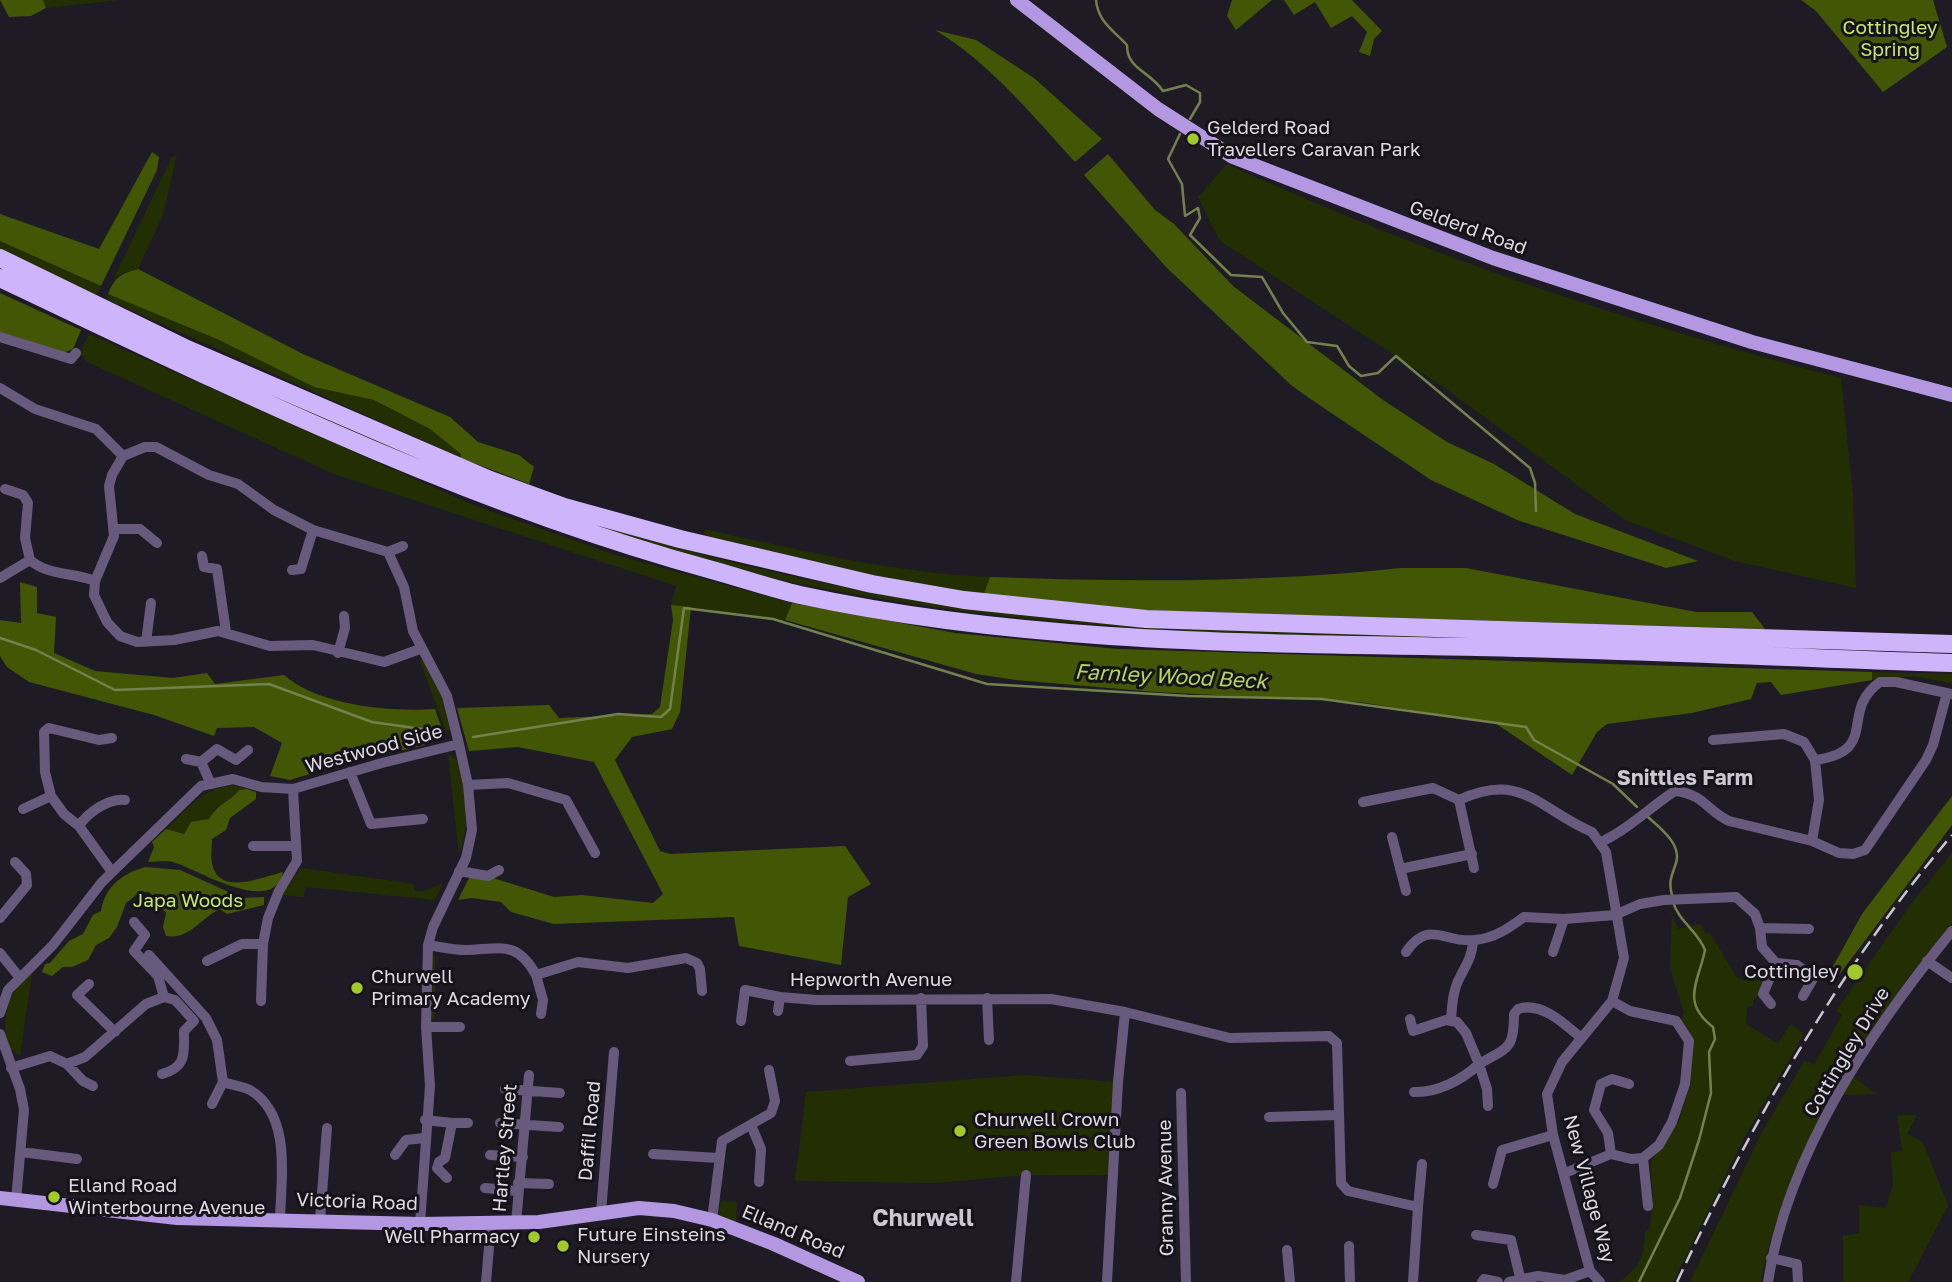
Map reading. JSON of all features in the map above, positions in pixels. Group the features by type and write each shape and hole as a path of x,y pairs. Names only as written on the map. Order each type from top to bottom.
{"highway":[{"path":"0,258 187,349 418,451 564,507 680,540 846,579 964,600 1133,618 1782,648 1952,663"},
{"path":"0,278 402,463 547,519 674,560 794,593 874,609 1052,633 1184,642 1760,647"},
{"path":"1782,648 1952,643"}],"main road":[{"name":"Gelderd Road","path":"1017,0 1158,109 1233,157 1493,258 1752,342 1952,395"},
{"name":"Victoria Road","path":"0,1198 177,1218 491,1224 639,1208 674,1211 712,1220"},
{"name":"Elland Road","path":"712,1220 830,1275 858,1282"}],"street":[{"path":"0,337 51,355 71,359 76,353"},
{"path":"0,388 35,409 96,429 123,456"},
{"path":"403,546 388,552 313,530 274,510 238,484 209,475 156,447 145,447 123,456 110,486 114,529 95,581 96,602 107,622 120,636 146,642 226,632 270,646 313,645 384,662 421,649"},
{"path":"5,489 29,497 29,520 24,538 30,560 48,571 71,573 95,581"},
{"path":"114,529 140,529 157,543"},
{"path":"292,570 301,569 313,530"},
{"path":"388,552 404,587 413,631 447,696 459,744"},
{"path":"202,556 204,567 216,569 220,579 226,632"},
{"path":"0,578 30,560"},
{"path":"146,642 151,603"},
{"path":"338,653 345,628 344,616"},
{"path":"1363,802 1433,788 1459,800 1487,790 1517,790 1592,832 1601,842 1625,829 1651,806 1675,791 1703,798 1719,816 1729,821 1812,841 1830,850 1848,854 1870,846 1926,760 1949,693 1896,682 1880,682 1871,691 1857,716 1854,742 1849,750 1835,757 1815,760"},
{"path":"112,738 107,741 65,730 45,730 45,772 51,796 64,814 79,826 112,872"},
{"path":"1713,740 1783,734 1804,742 1815,760 1819,800 1812,841"},
{"name":"Westwood Side","path":"210,782 233,779 261,787 293,789 459,744 468,785 472,830 459,871 428,945 426,1027 431,1065 425,1121 421,1224"},
{"path":"201,762 217,749 236,760 248,750"},
{"path":"186,759 201,762"},
{"path":"0,1013 8,990 53,945 112,872 193,791 210,782 201,762"},
{"path":"349,772 376,837"},
{"path":"468,785 508,783 566,800 596,853"},
{"path":"261,1001 263,944 268,918 279,891 297,861 293,789"},
{"path":"23,809 51,796"},
{"path":"79,826 92,813 120,797"},
{"path":"1459,800 1474,868"},
{"path":"371,824 423,819"},
{"path":"1392,837 1406,891"},
{"name":"New Village Way","path":"1600,1282 1590,1271 1553,1135 1547,1094 1562,1062 1612,1001 1623,958 1609,866 1601,842"},
{"path":"253,846 295,846"},
{"path":"1400,869 1472,854"},
{"path":"0,918 27,885 26,874 15,862"},
{"path":"459,871 488,876 499,870"},
{"path":"1406,952 1414,941 1430,933 1473,941 1500,934 1524,917 1564,919 1615,915 1664,900 1736,897 1755,914 1762,947 1776,963 1797,965 1814,977 1803,996"},
{"path":"1553,953 1564,919"},
{"path":"134,922 145,935 134,951 158,976 164,997"},
{"path":"1760,928 1809,929"},
{"name":"Cottingley Drive","path":"1768,1282 1781,1224 1829,1108 1872,1038 1952,931"},
{"path":"1451,1020 1453,997 1460,977 1472,958 1473,941"},
{"path":"207,961 242,944 263,944"},
{"path":"428,945 463,950 510,948 528,961 536,975 543,999 541,1014"},
{"path":"0,953 20,978"},
{"path":"149,955 206,1018 217,1040 223,1082 212,1104"},
{"path":"536,975 578,962 628,968 686,958 697,963 702,990"},
{"path":"1927,961 1952,978"},
{"path":"1771,1004 1762,994 1776,963"},
{"path":"89,984 77,995 115,1032"},
{"name":"Hepworth Avenue","path":"741,1021 745,990 780,997 1051,999 1125,1012 1230,1038 1334,1038 1338,1115"},
{"path":"67,1063 85,1057 146,1004 164,997 176,1000 194,1021 184,1031 187,1051 183,1060 172,1071 162,1074"},
{"path":"778,1011 780,997"},
{"path":"987,998 989,1040"},
{"path":"850,1061 917,1055 923,1046 921,999"},
{"path":"1564,1173 1612,1154 1631,1159 1643,1157 1659,1145 1672,1122 1685,1084 1689,1041 1676,1021 1630,1012 1612,1001"},
{"path":"1414,1092 1434,1091 1470,1073 1479,1064 1508,1046 1516,1031 1514,1014 1524,1007 1548,1013 1581,1038"},
{"path":"1107,1282 1118,1082 1125,1012"},
{"path":"1410,1019 1413,1031 1451,1020 1462,1026 1488,1089 1489,1106"},
{"path":"426,1027 460,1027"},
{"path":"0,1037 20,1089 24,1110 16,1200"},
{"name":"Daffil Road","path":"601,1212 614,1052"},
{"path":"11,1068 50,1056 67,1063 83,1081 93,1086"},
{"path":"712,1220 722,1141 771,1113 774,1107 769,1070"},
{"name":"Hartley Street","path":"516,1223 517,1187 523,1157 529,1075"},
{"path":"1612,1154 1608,1133 1594,1110 1601,1084 1612,1079 1629,1084"},
{"path":"223,1082 250,1090 276,1118 282,1164 280,1219"},
{"path":"505,1089 560,1093"},
{"name":"Granny Avenue","path":"1181,1093 1186,1282"},
{"path":"1269,1117 1338,1115 1341,1184 1348,1191 1418,1207"},
{"path":"425,1121 468,1123"},
{"path":"447,1178 437,1168 439,1162 445,1158 452,1123"},
{"path":"500,1124 559,1127"},
{"path":"751,1125 761,1149 759,1182"},
{"path":"320,1220 327,1128"},
{"path":"1493,1184 1502,1150 1553,1135"},
{"path":"395,1155 406,1140 424,1138"},
{"path":"21,1152 77,1159"},
{"path":"653,1154 718,1158"},
{"path":"490,1155 523,1157"},
{"path":"1643,1157 1648,1206"},
{"path":"1413,1282 1422,1164"},
{"path":"1016,1282 1026,1175"},
{"path":"485,1188 549,1184"},
{"path":"486,1282 491,1224"},
{"path":"1476,1235 1511,1240 1520,1277"},
{"path":"1349,1246 1350,1282"},
{"path":"1287,1250 1290,1282"},
{"path":"1772,1258 1797,1264 1798,1282"},
{"path":"1509,1282 1520,1277 1565,1280 1590,1271"},
{"path":"1482,1282 1483,1279 1498,1282"}],"green space":[{"path":"0,0 43,0 46,8 31,16 9,17"},
{"path":"43,0 119,0 46,8"},
{"path":"1232,0 1272,0 1236,30 1227,16"},
{"path":"1284,0 1352,0 1382,31 1374,39 1370,56 1359,52 1367,32 1352,16 1331,28 1315,2 1294,15"},
{"name":"Cottingley Spring","path":"1801,0 1933,0 1947,47 1883,92 1816,11"},
{"path":"935,30 976,40 1034,78 1102,139 1075,162 992,74"},
{"path":"152,152 159,157 157,170 101,286 0,241 0,214 99,249"},
{"path":"1108,154 1155,210 1174,224 1233,286 1383,400 1447,442 1494,464 1575,514 1698,561 1666,568 1517,520 1431,480 1309,398 1291,385 1166,267 1084,175"},
{"path":"177,155 163,215 138,269 120,274 113,280 172,157"},
{"path":"1227,164 1377,228 1530,285 1685,335 1841,378 1853,497 1856,588 1735,561 1625,520 1442,386 1220,241 1198,197"},
{"path":"0,241 101,286 96,295 0,250"},
{"path":"0,267 560,512 703,555 773,572 915,600 1134,626 1584,641 1289,636 1092,625 897,602 800,584 696,559 593,527 492,491 293,407 0,271"},
{"path":"138,269 303,354 450,417 478,442 519,455 534,467 529,484 461,458 461,454 430,429 374,400 314,387 219,340 108,294 119,277"},
{"path":"0,293 81,330 73,349 61,354 0,333"},
{"path":"108,294 219,340 314,387 374,400 430,429 462,454 461,458 106,299"},
{"path":"89,334 473,505 615,555 792,603 785,620 671,605 676,586 334,474 87,362 80,353"},
{"path":"705,529 882,566 990,577 983,596 898,583 703,539"},
{"path":"1400,568 1466,568 1696,612 1752,612 1765,629 1137,610 983,596 990,577 1093,580 1246,579"},
{"path":"20,582 37,587 37,613 56,617 54,653 95,671 173,678 207,673 215,684 284,675 316,694 356,705 435,709 444,735 422,746 360,759 290,780 270,776 282,743 254,727 217,728 214,736 154,715 29,682 7,667 0,656 0,620 21,623"},
{"path":"792,603 955,633 1117,649 1872,672 1872,680 1781,695 1771,682 1757,683 1751,699 1692,713 1607,724 1597,732 1572,775 1495,723 1359,702 1155,692 976,674 785,620"},
{"path":"671,605 691,607 680,712 672,729 632,737 615,760 660,851 670,854 845,846 871,884 848,897 841,965 739,946 734,917 554,924 511,912 501,902 472,898 458,900 470,876 493,878 554,897 582,895 653,903 663,894 594,762 518,747 469,751 457,708 549,705 559,718 652,714 660,707 673,620"},
{"path":"419,659 426,664 437,681 450,730 446,731"},
{"path":"1872,672 1952,674 1952,684 1914,676 1872,680"},
{"path":"448,754 458,761 465,797 465,831 459,855"},
{"path":"236,785 247,789 239,790 233,798 216,807 209,819 188,827 184,834 166,829 189,806 206,794"},
{"name":"Japa Woods","path":"239,790 256,792 256,799 230,818 226,830 212,839 213,867 225,881 234,882 255,880 283,872 277,885 266,891 251,891 217,881 173,862 148,862 154,847 152,842 166,829 184,834 191,822 209,819"},
{"path":"1952,796 1952,825 1839,975 1831,970 1862,914"},
{"path":"1952,853 1952,923 1910,975 1854,1055 1846,1057 1823,1100 1825,1104 1779,1213 1761,1282 1690,1282 1762,1132 1805,1060 1814,1065 1842,1015 1836,1011 1911,904"},
{"name":"Japa Woods","path":"145,867 180,870 242,898 264,897 264,905 227,914 220,909 188,932 166,936 163,927 166,913 149,892 140,892 126,903 117,927 109,938 96,945 88,960 72,967 63,967 52,976 42,972 45,964 50,963 69,941 83,934 93,915 101,911 110,888 129,873"},
{"path":"301,868 414,884 414,891 424,891 443,883 435,900 305,887 304,897 282,895"},
{"path":"1668,906 1678,929 1700,924 1706,934 1710,933 1737,978 1745,981 1759,971 1766,975 1759,996 1753,1000 1753,1005 1747,1008 1746,1024 1778,1044 1790,1024 1804,1034 1745,1136 1673,1282 1620,1282 1632,1271 1642,1255 1653,1203 1651,1161 1679,1121 1690,1085 1694,1041 1681,1020 1684,1013 1670,968 1672,917"},
{"path":"435,954 435,1019 431,1017 431,958"},
{"path":"32,973 20,1056 7,1046 6,1015 12,996"},
{"path":"1850,1074 1876,1094 1837,1095"},
{"path":"1026,1075 1118,1082 1114,1175 1026,1175 935,1183 795,1181 806,1092"},
{"path":"1897,1115 1917,1115 1907,1134 1923,1142 1948,1206 1908,1282 1843,1282 1843,1236 1859,1233 1859,1205 1886,1208 1893,1184 1891,1152 1902,1151"},
{"path":"721,1201 737,1202 736,1222 718,1216"}],"waterway":[{"name":"Farnley Wood Beck","path":"1096,0 1103,20 1127,45 1131,60 1163,91 1186,85 1200,93 1200,102 1190,119"},
{"name":"Farnley Wood Beck","path":"1180,134 1168,159 1182,184 1185,216 1198,208 1200,218 1190,235 1231,275 1262,277 1283,313 1307,342 1337,346 1349,366 1361,376 1378,373 1396,356 1530,468 1535,483 1536,511"},
{"name":"Farnley Wood Beck","path":"473,737 618,714 661,717 670,709 684,608 773,619 987,684 1188,696 1322,699 1526,727 1534,740 1613,784 1637,807"},
{"path":"0,638 36,650 115,690 269,684 372,722 422,729"},
{"name":"Farnley Wood Beck","path":"1648,817 1664,831 1676,849 1676,863 1670,882 1672,895"},
{"name":"Farnley Wood Beck","path":"1639,1282 1680,1198 1711,1093 1709,1052 1715,1039 1713,1027 1703,1018 1694,1000 1696,981 1705,950 1673,902"}],"railway":[{"path":"1677,1282 1736,1164 1800,1049 1871,939 1952,835"}],"place":[{"name":"Gelderd Road Travellers Caravan Park","path":"1193,139"},
{"name":"Cottingley","path":"1855,972"},
{"name":"Churwell Primary Academy","path":"357,988"},
{"name":"Churwell Crown Green Bowls Club","path":"960,1131"},
{"name":"Elland Road Winterbourne Avenue","path":"54,1197"},
{"name":"Well Pharmacy","path":"534,1237"},
{"name":"Future Einsteins Nursery","path":"563,1246"}],"district":[{"name":"Snittles Farm","path":"1685,778"},
{"name":"Churwell","path":"923,1219"}]}
